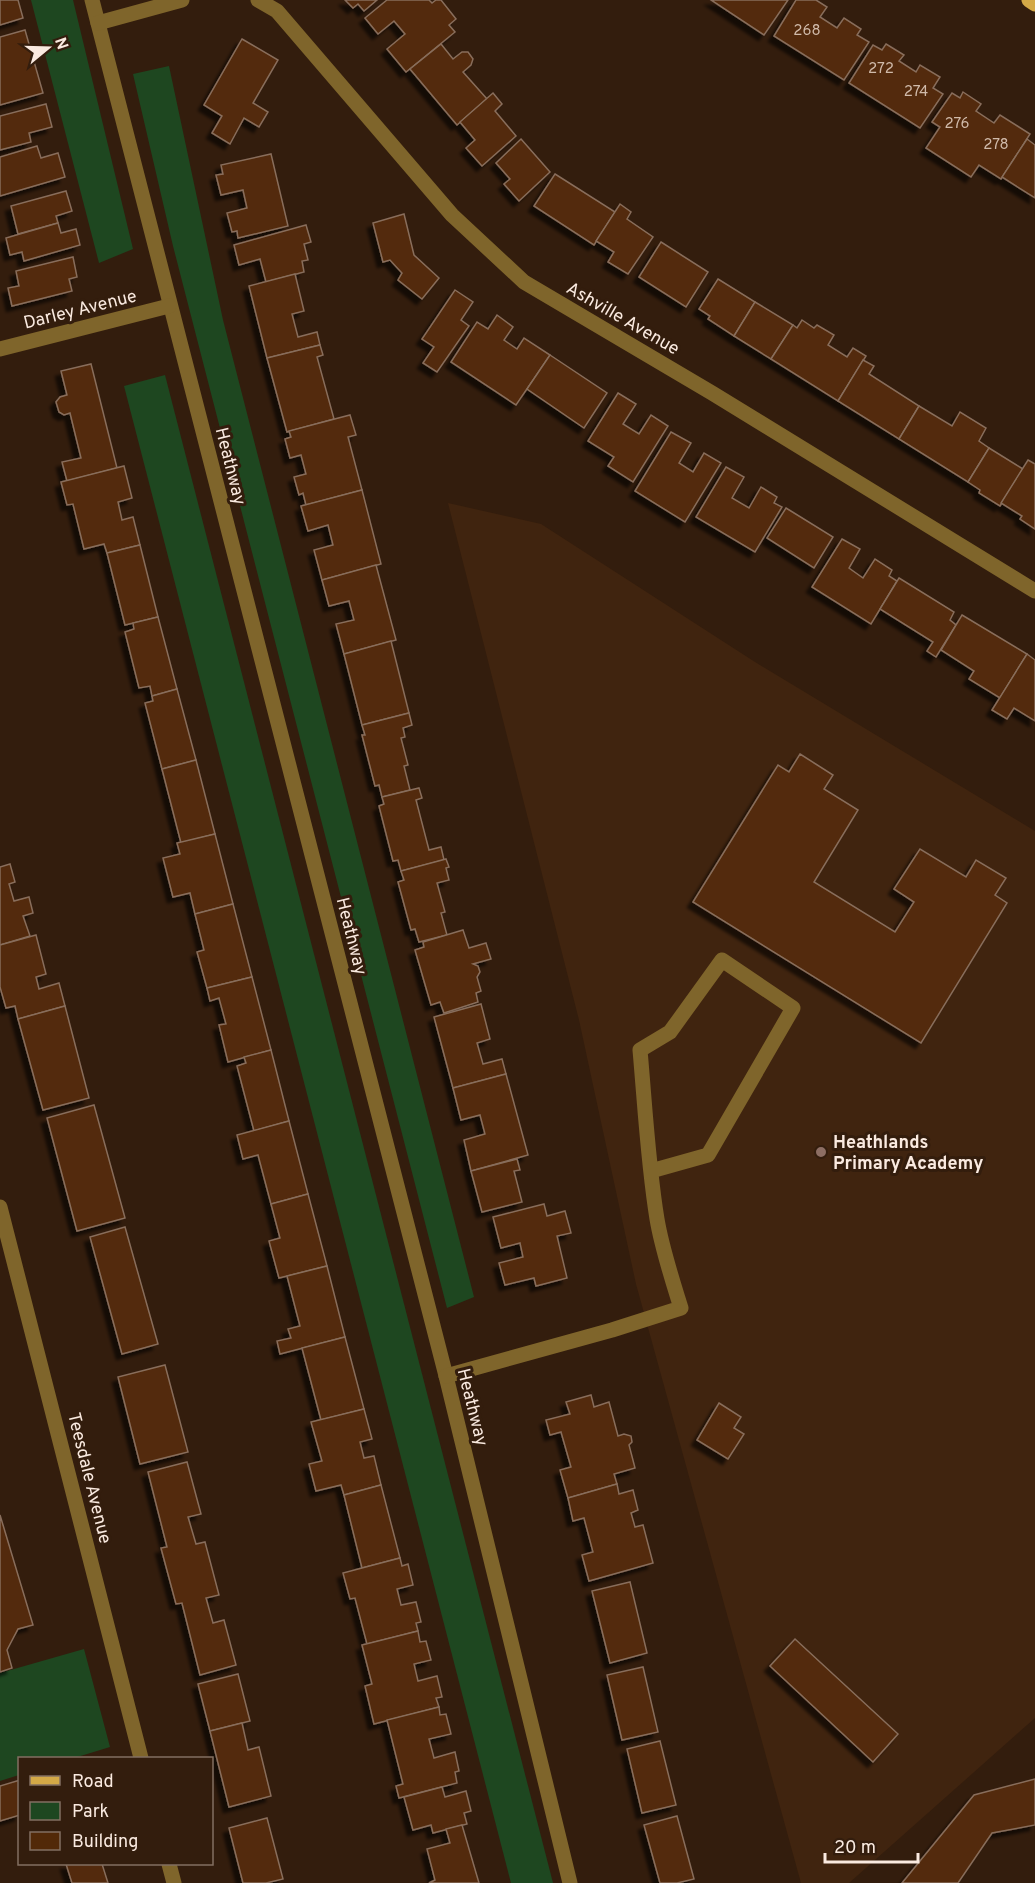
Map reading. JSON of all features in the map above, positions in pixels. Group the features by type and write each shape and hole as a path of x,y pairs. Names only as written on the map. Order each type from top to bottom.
{"main road":[{"path":"1029,0 1035,4"}],"street":[{"name":"Heathway","path":"92,0 446,1376 570,1883"},
{"path":"98,23 182,0"},
{"name":"Ashville Avenue","path":"258,0 277,11 452,215 524,282 712,393 1035,591"},
{"name":"Darley Avenue","path":"0,349 169,306"},
{"path":"446,1376 612,1330 681,1308 658,1222 651,1171 640,1050 670,1032 722,960 793,1008 708,1155 651,1171"},
{"name":"Teesdale Avenue","path":"0,1207 141,1757"},
{"path":"170,1865 174,1883"}],"shaded area":[{"name":"Heathlands Primary Academy","path":"448,503 541,524 755,662 1035,831 1035,1718 849,1883 801,1883 636,1284 579,1020"}],"green space":[{"path":"31,0 73,0 133,249 99,263"},
{"path":"169,66 223,320 474,1297 447,1308 173,246 133,74"},
{"path":"165,375 553,1883 511,1883 124,386"},
{"path":"84,1649 110,1747 77,1757 18,1757 18,1775 0,1781 0,1673"}],"building":[{"path":"0,0 18,0 23,18 0,25"},
{"path":"345,0 377,0 364,11 358,4 353,8"},
{"path":"387,0 429,0 432,3 441,0 456,19 449,25 455,32 406,72 387,49 405,34 394,21 378,34 365,18"},
{"path":"711,0 788,0 764,35"},
{"path":"796,0 816,0 827,7 820,17 837,28 844,18 861,29 857,35 869,42 844,80 774,36"},
{"path":"25,30 43,93 0,105 0,37"},
{"path":"242,39 278,60 253,103 268,112 259,127 244,118 230,144 212,133 222,116 204,105"},
{"path":"441,44 453,59 462,52 468,52 473,59 471,65 463,72 487,99 457,125 410,69"},
{"path":"886,44 904,55 899,61 916,72 920,65 940,77 933,88 943,94 920,128 849,83 873,45 882,50"},
{"path":"963,92 981,104 976,111 994,123 1000,115 1030,134 1001,179 979,165 971,177 926,148 940,127 932,122 952,93 960,98"},
{"path":"493,93 502,104 495,111 516,136 482,166 466,148 475,140 460,122"},
{"path":"46,104 52,127 29,133 31,142 0,150 0,116"},
{"path":"521,139 550,172 519,201 504,184 510,179 496,163"},
{"path":"1027,139 1035,145 1035,198 1002,177"},
{"path":"37,146 41,158 58,153 65,177 0,196 0,157"},
{"path":"271,154 288,226 238,238 237,231 232,232 227,213 247,208 243,190 221,195 216,175 223,174 221,165"},
{"path":"555,174 615,212 594,245 534,206"},
{"path":"66,191 72,211 56,216 58,223 18,234 11,206"},
{"path":"620,204 631,212 627,219 653,237 628,274 608,262 614,252 596,241"},
{"path":"404,214 414,255 439,278 422,299 398,280 402,273 390,260 383,262 373,223"},
{"path":"58,223 61,233 76,229 80,245 24,261 22,252 10,255 6,238"},
{"path":"306,225 311,242 304,244 308,260 302,261 304,272 266,282 260,259 239,265 234,245"},
{"path":"661,242 708,272 686,307 639,277"},
{"path":"73,257 77,277 69,279 72,291 12,306 8,288 19,286 16,271"},
{"path":"295,274 304,311 292,314 298,337 317,332 320,345 267,358 249,286"},
{"path":"718,279 755,302 734,336 708,319 710,316 699,309"},
{"path":"455,290 473,302 461,320 469,326 437,372 423,363 434,347 422,339"},
{"path":"755,302 793,325 771,359 734,336"},
{"path":"497,315 513,327 504,340 517,349 524,338 550,355 516,405 451,362 477,322 488,329"},
{"path":"802,320 814,328 817,325 834,335 828,345 847,357 853,348 866,356 838,401 771,359 793,325 797,328"},
{"path":"320,345 323,355 317,357 334,419 287,432 267,358"},
{"path":"550,355 607,393 584,428 527,389"},
{"path":"863,360 874,366 869,374 919,406 899,439 838,401"},
{"path":"91,364 117,468 67,481 62,462 81,458 70,413 64,415 59,412 56,402 60,397 67,395 61,371"},
{"path":"618,393 636,404 623,424 639,434 651,415 668,426 633,482 608,466 614,457 588,441"},
{"path":"919,406 952,426 960,412 986,428 979,441 989,448 968,482 899,439"},
{"path":"350,415 356,435 348,437 362,490 306,505 303,493 299,495 294,477 306,474 301,455 290,458 285,439 291,437 289,431"},
{"path":"671,432 691,443 679,463 693,472 704,453 721,463 685,522 635,491"},
{"path":"989,448 1023,469 1000,506 979,493 980,490 968,482"},
{"path":"1028,460 1035,464 1035,529 1020,519 1022,516 1001,503"},
{"path":"124,466 132,498 118,502 122,520 133,517 140,545 107,553 104,544 84,549 73,504 67,505 61,482"},
{"path":"726,467 744,477 732,498 749,508 761,487 777,497 774,503 782,507 755,552 696,517"},
{"path":"362,490 381,564 322,580 314,550 333,545 328,525 308,531 301,506"},
{"path":"786,508 833,537 814,568 767,538"},
{"path":"842,539 860,549 849,568 863,578 875,559 892,570 889,576 897,581 871,624 812,587"},
{"path":"140,545 158,617 125,625 107,553"},
{"path":"376,565 396,640 344,654 336,624 354,620 349,601 329,606 322,580"},
{"path":"899,578 954,612 950,620 956,625 936,657 927,651 933,642 880,609"},
{"path":"962,615 1027,654 1000,698 969,679 974,671 941,650"},
{"path":"158,617 177,689 152,696 150,686 139,688 125,632 134,629 133,623"},
{"path":"391,641 409,713 362,725 344,654"},
{"path":"1027,654 1035,660 1035,721 1014,708 1007,719 992,710"},
{"path":"177,689 196,760 162,769 145,703 153,701 152,696"},
{"path":"409,713 412,725 403,728 405,737 401,738 408,765 404,766 410,790 382,797 379,785 375,786 362,735 365,735 362,725"},
{"path":"800,754 833,775 824,789 858,810 814,882 895,932 914,902 894,889 920,849 966,877 976,860 1006,878 995,895 1007,903 921,1043 693,902 778,765 789,772"},
{"path":"196,760 215,834 181,843 162,769"},
{"path":"419,788 422,798 416,800 429,850 441,847 444,860 401,871 398,860 393,861 379,806 384,804 382,797"},
{"path":"215,834 233,904 195,914 190,893 173,897 163,858 180,854 177,843"},
{"path":"446,859 449,867 446,868 449,880 437,883 445,912 441,913 447,935 419,942 415,929 411,930 398,882 404,880 401,871"},
{"path":"10,864 15,882 9,884 14,901 29,897 33,913 23,916 30,936 0,945 0,867"},
{"path":"233,904 252,977 207,988 197,952 204,950 195,914"},
{"path":"463,930 469,948 486,943 491,959 473,964 478,966 480,972 477,977 481,991 476,993 478,1002 444,1013 440,1002 431,1005 415,950 424,947 423,942"},
{"path":"36,935 46,974 36,977 39,989 59,983 65,1006 18,1019 15,1006 6,1008 0,987 0,945"},
{"path":"252,977 271,1050 228,1062 219,1025 226,1024 219,998 210,1001 207,988"},
{"path":"481,1004 490,1039 477,1043 483,1064 502,1059 506,1074 453,1088 434,1017"},
{"path":"65,1006 89,1098 43,1110 18,1019"},
{"path":"271,1050 289,1121 254,1131 237,1066 246,1063 244,1057"},
{"path":"506,1074 528,1155 471,1171 464,1140 485,1134 480,1115 461,1120 453,1088"},
{"path":"94,1105 125,1218 77,1231 47,1118"},
{"path":"289,1121 308,1194 271,1204 258,1155 243,1159 237,1135"},
{"path":"517,1159 520,1170 514,1171 522,1202 482,1212 471,1171"},
{"path":"308,1194 327,1266 279,1278 269,1241 280,1238 271,1204"},
{"path":"544,1204 547,1216 565,1211 571,1233 557,1236 567,1278 536,1286 534,1278 505,1285 499,1263 523,1257 520,1243 501,1248 493,1217"},
{"path":"125,1227 158,1344 122,1354 90,1237"},
{"path":"327,1266 345,1337 280,1354 277,1341 291,1338 288,1329 300,1326 287,1276"},
{"path":"345,1337 364,1409 321,1420 302,1348"},
{"path":"165,1365 188,1452 140,1464 118,1377"},
{"path":"591,1395 594,1407 609,1402 618,1436 624,1434 631,1436 632,1442 629,1445 635,1468 614,1474 617,1484 568,1498 560,1470 571,1467 561,1432 550,1435 546,1420 570,1414 566,1402"},
{"path":"719,1403 741,1417 734,1428 744,1434 728,1459 697,1440"},
{"path":"364,1409 372,1439 360,1442 364,1458 374,1456 381,1485 344,1495 341,1485 316,1491 309,1464 322,1461 311,1422"},
{"path":"187,1462 201,1514 188,1517 196,1544 205,1542 219,1595 206,1598 213,1623 224,1620 236,1665 200,1675 182,1603 176,1604 161,1548 167,1547 148,1472"},
{"path":"617,1484 619,1494 633,1490 638,1510 631,1513 635,1527 643,1525 653,1563 589,1581 582,1555 593,1552 584,1518 573,1521 568,1498"},
{"path":"381,1485 400,1558 362,1568 344,1495"},
{"path":"0,1515 33,1625 18,1629 7,1650 12,1668 0,1672"},
{"path":"400,1558 402,1566 408,1564 413,1585 397,1589 401,1605 416,1602 421,1622 416,1623 418,1631 367,1644 355,1598 350,1599 343,1573"},
{"path":"630,1582 647,1653 610,1663 592,1591"},
{"path":"418,1631 420,1642 426,1641 431,1660 414,1664 418,1681 437,1676 442,1697 436,1698 439,1707 374,1724 365,1686 372,1684 362,1645"},
{"path":"795,1639 898,1734 873,1762 770,1666"},
{"path":"643,1667 658,1732 622,1740 607,1675"},
{"path":"238,1674 250,1721 210,1731 198,1684"},
{"path":"439,1707 440,1715 446,1714 451,1734 429,1739 434,1758 455,1752 459,1771 455,1772 457,1783 399,1798 396,1786 403,1784 387,1720"},
{"path":"242,1723 248,1750 259,1747 271,1796 229,1807 210,1731"},
{"path":"660,1741 676,1805 642,1813 627,1749"},
{"path":"1035,1779 1035,1825 992,1833 958,1883 902,1883 974,1795"},
{"path":"18,1781 18,1816 0,1821 0,1786"},
{"path":"442,1787 445,1797 466,1791 471,1811 464,1813 467,1824 433,1833 431,1825 413,1830 404,1797"},
{"path":"677,1816 694,1879 677,1883 660,1883 644,1825"},
{"path":"267,1818 283,1879 266,1883 243,1883 229,1828"},
{"path":"462,1825 479,1883 429,1883 435,1880 427,1849 450,1843 446,1829"},
{"path":"66,1865 102,1865 108,1883 72,1883"}],"place":[{"name":"Heathlands Primary Academy","path":"821,1152"}]}
